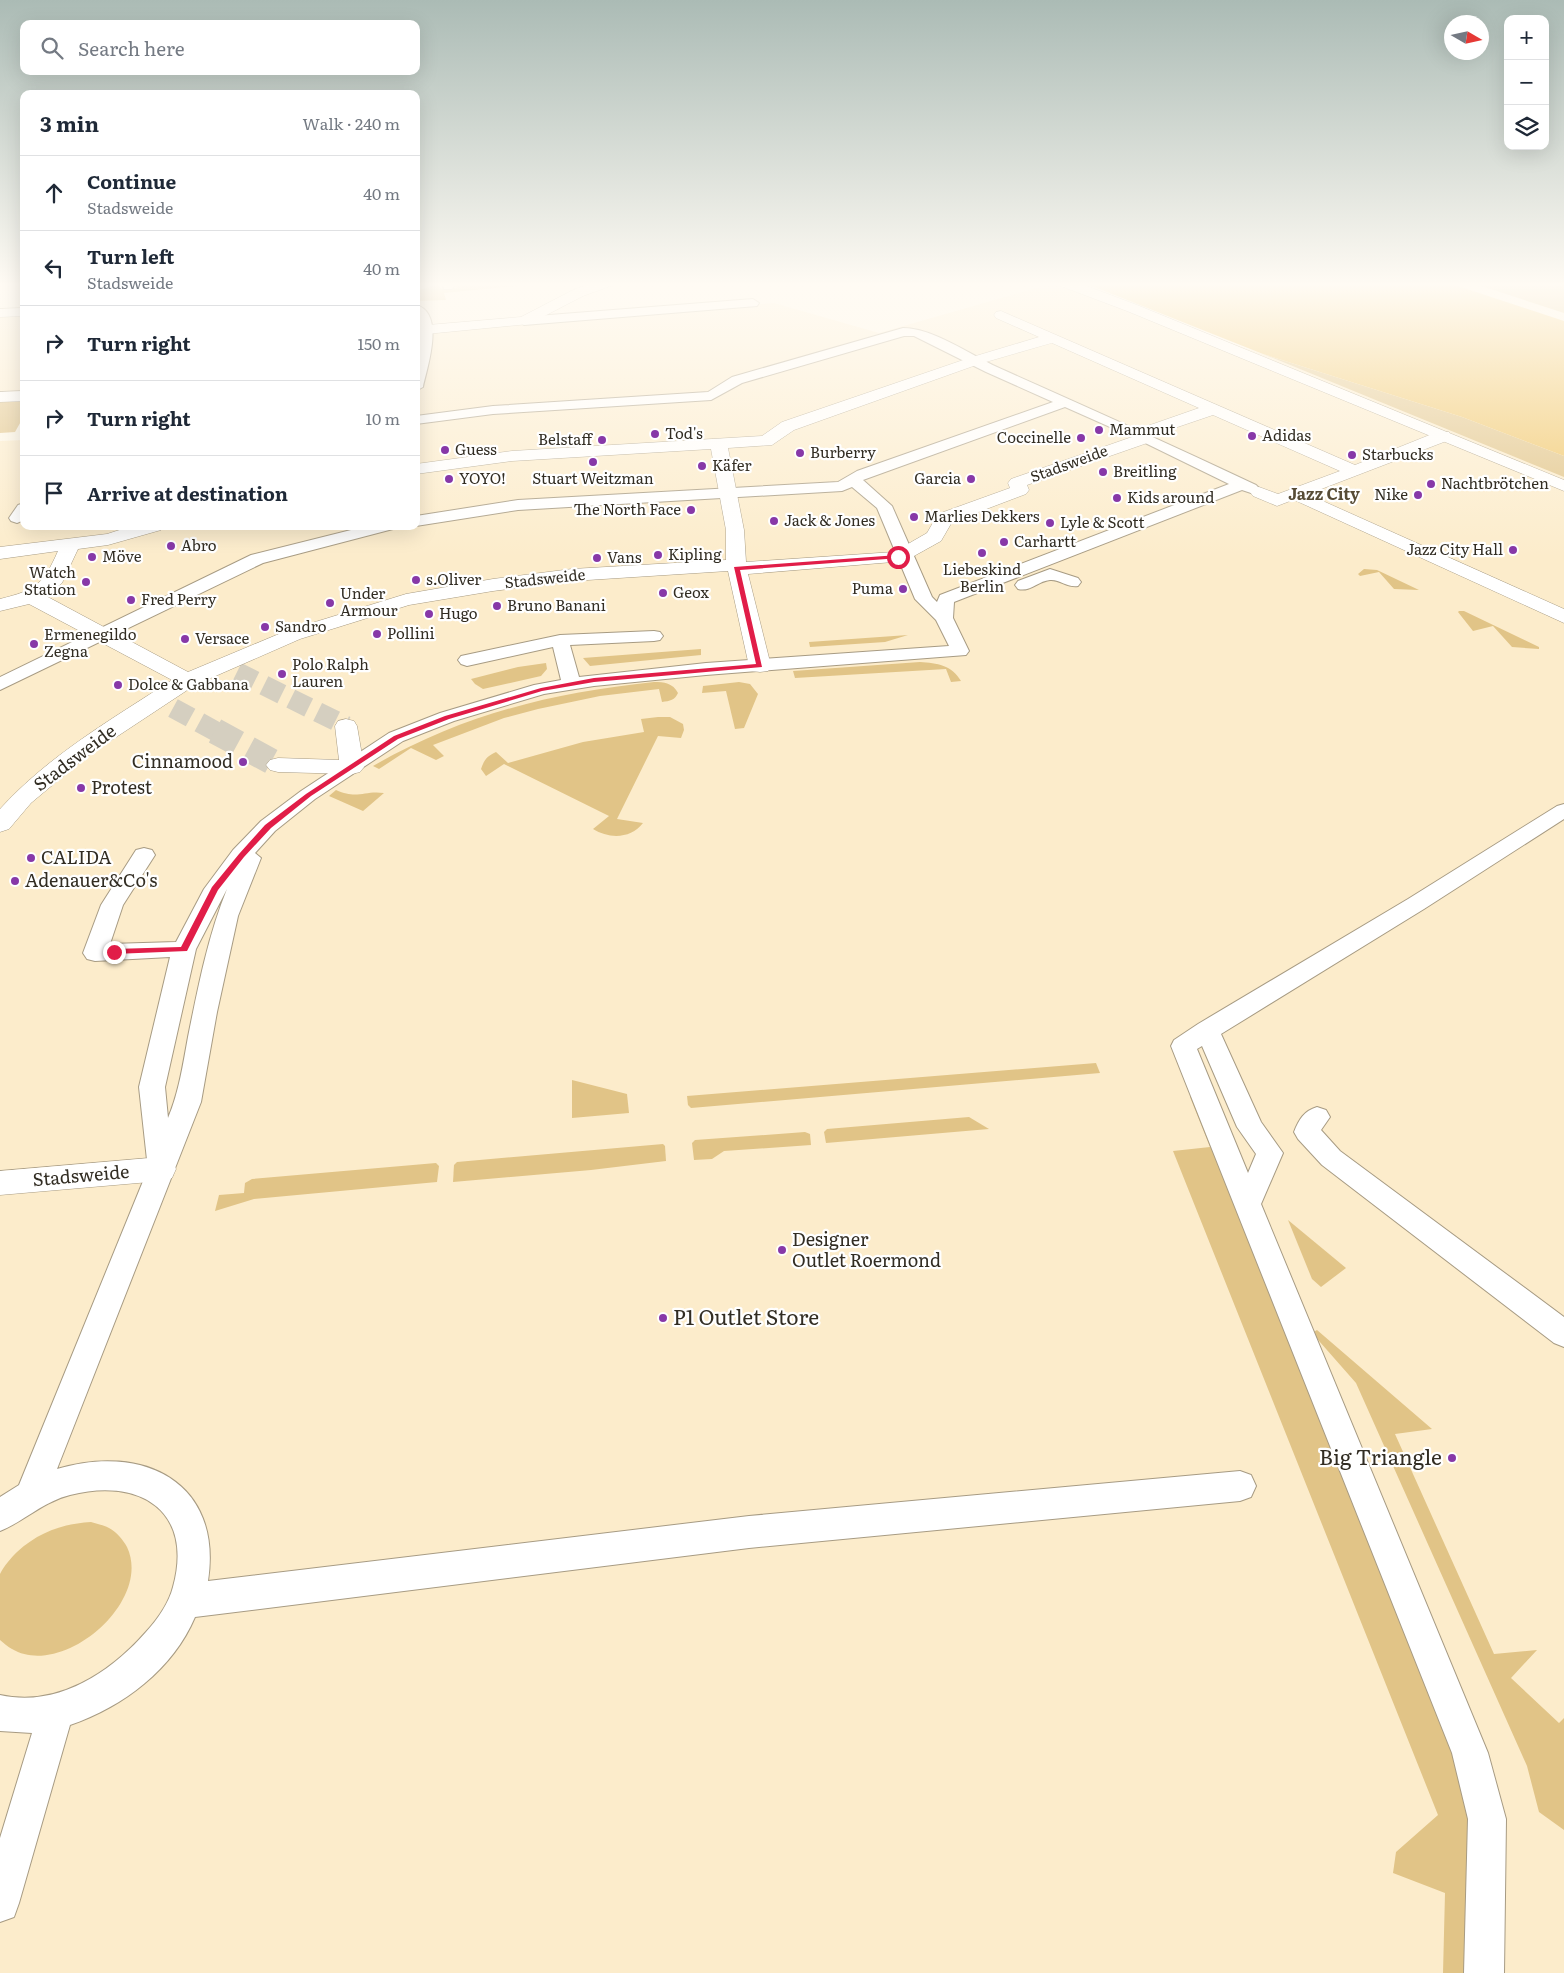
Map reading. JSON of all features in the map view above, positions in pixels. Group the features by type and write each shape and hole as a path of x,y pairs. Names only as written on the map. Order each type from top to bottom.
{"street":[{"path":"420,468 512,456 766,441 788,426 937,374"},
{"path":"1134,374 1355,471"},
{"path":"1293,374 1564,486"},
{"path":"0,397 20,396"},
{"name":"Stadsweide","path":"0,824 23,798 78,752 164,704 187,680 227,669 293,635 406,600 493,585 572,575 898,557 934,537 945,518 1020,490 1017,483 1213,409"},
{"name":"Stadsweide","path":"1259,492 1278,501 1443,436"},
{"path":"719,444 735,530 736,567 760,666"},
{"path":"1296,494 1564,617"},
{"path":"0,554 108,539 140,530"},
{"path":"0,605 32,597 55,579 71,544"},
{"path":"32,597 187,680"},
{"path":"278,765 352,767 346,726"},
{"name":"Stadsweide","path":"0,1183 161,1169"}],"lane":[{"name":"Stadsweide","path":"420,419 493,410 711,396 738,380 758,374"},
{"name":"Stadsweide","path":"1003,374 1142,436 1259,492"},
{"path":"420,519 518,505 842,486 862,474 1066,402"},
{"path":"161,1169 152,1087 184,949 215,889 241,855 268,826 308,795 396,738 447,717 522,694 571,684 706,669 960,651 944,618 924,599 884,506 852,480"},
{"path":"944,618 946,599 1242,484"},
{"path":"0,684 257,559 371,530"},
{"path":"944,618 1050,574 1072,582"},
{"path":"467,660 560,640 654,636"},
{"path":"560,640 571,684"},
{"path":"1484,1973 1487,1818 1470,1754 1183,1046 1416,904 1564,810"},
{"path":"31,1496 188,1102 205,1012 227,916 245,866 268,826"},
{"path":"144,855 112,905 95,953 184,949"},
{"path":"1207,1030 1250,1127 1270,1153 1246,1205"},
{"path":"1317,1116 1310,1124 1308,1132 1331,1158 1564,1334"},
{"path":"0,1516 31,1496 67,1480 102,1474 137,1478 165,1492 185,1515 194,1546 193,1573 185,1601 164,1638 134,1671 97,1696 56,1712 10,1716 0,1713"},
{"path":"185,1601 749,1532 1240,1486"},
{"path":"0,1902 56,1712"}],"shaded area":[{"path":"0,374 20,374 20,393 0,395"},
{"name":"Designer Outlet Roermond","path":"420,374 1313,374 1564,474 1564,1973 0,1973 0,441 20,440 20,530 420,530"},
{"path":"1312,374 1326,374 1462,417 1564,456 1564,477"},
{"path":"1326,374 1564,374 1564,456 1462,417"},
{"path":"20,399 20,423 15,432 0,433 0,400"},
{"path":"1364,569 1377,570 1419,590 1394,589 1379,572 1360,576 1358,574"},
{"path":"1459,611 1464,611 1539,647 1539,649 1512,647 1493,626 1473,631"},
{"path":"908,635 885,642 810,647 809,642"},
{"path":"701,649 701,655 590,666 583,658"},
{"path":"920,662 949,668 961,681 951,682 946,669 795,678 793,671"},
{"path":"546,663 547,669 541,676 483,689 471,679 518,667"},
{"path":"654,682 671,685 678,693 677,695 672,700 662,702 659,689 600,696 538,709 504,718 433,745 444,756 436,760 411,748 379,769 373,766 441,732 475,719 579,692"},
{"path":"739,682 750,684 758,694 744,728 735,729 726,691 702,693 703,686"},
{"path":"670,717 683,724 684,730 681,738 658,736 617,819 643,823 626,835 606,835 593,829 609,816 504,764 486,776 481,769 486,759 496,752 508,763 583,742 644,732 641,719"},
{"path":"336,790 356,795 384,793 363,811 329,796"},
{"path":"1096,1063 1100,1073 691,1108 688,1105 687,1096"},
{"path":"572,1080 627,1094 629,1113 572,1118"},
{"path":"1190,1097 1198,1097 1450,1725 1474,1812 1471,1973 1443,1973 1445,1893 1393,1873 1396,1852 1438,1815 1173,1151 1210,1147"},
{"path":"969,1117 989,1129 826,1143 824,1132 827,1129"},
{"path":"805,1132 810,1134 811,1145 724,1151 712,1159 694,1160 692,1143 695,1140"},
{"path":"663,1144 665,1146 666,1161 591,1170 453,1182 454,1165 457,1162"},
{"path":"436,1163 439,1166 437,1182 254,1199 215,1211 219,1195 244,1193 245,1183 252,1179"},
{"path":"1288,1220 1346,1268 1321,1287 1312,1279"},
{"path":"1317,1330 1432,1429 1395,1434 1494,1654 1537,1650 1511,1678 1559,1723 1564,1718 1564,1830 1539,1812 1527,1766 1356,1383 1312,1333"},
{"path":"91,1522 112,1530 120,1536 127,1547 132,1568 127,1590 115,1611 98,1630 77,1644 55,1653 32,1655 10,1648 0,1640 0,1574 17,1552 42,1534 61,1527"}],"tunnel":[{"path":"237,672 346,726"},
{"path":"173,708 217,732"},
{"path":"215,731 278,765"}],"place":[{"name":"Mammut","path":"1099,430"},
{"name":"Tod's","path":"655,434"},
{"name":"Adidas","path":"1252,436"},
{"name":"Coccinelle","path":"1081,438"},
{"name":"Belstaff","path":"602,440"},
{"name":"Guess","path":"445,450"},
{"name":"Burberry","path":"800,453"},
{"name":"Starbucks","path":"1352,455"},
{"name":"Stuart Weitzman","path":"593,462"},
{"name":"Käfer","path":"702,466"},
{"name":"Breitling","path":"1103,472"},
{"name":"YOYO!","path":"449,479"},
{"name":"Garcia","path":"971,479"},
{"name":"Nachtbrötchen","path":"1431,484"},
{"name":"Nike","path":"1418,495"},
{"name":"Kids around","path":"1117,498"},
{"name":"The North Face","path":"691,510"},
{"name":"Marlies Dekkers","path":"914,517"},
{"name":"Jack & Jones","path":"774,521"},
{"name":"Lyle & Scott","path":"1050,523"},
{"name":"Carhartt","path":"1004,542"},
{"name":"Abro","path":"171,546"},
{"name":"Jazz City Hall","path":"1513,550"},
{"name":"Liebeskind Berlin","path":"982,553"},
{"name":"Kipling","path":"658,555"},
{"name":"Möve","path":"92,557"},
{"name":"Vans","path":"597,558"},
{"name":"s.Oliver","path":"416,580"},
{"name":"Watch Station","path":"86,582"},
{"name":"Puma","path":"903,589"},
{"name":"Geox","path":"663,593"},
{"name":"Fred Perry","path":"131,600"},
{"name":"Under Armour","path":"330,603"},
{"name":"Bruno Banani","path":"497,606"},
{"name":"Hugo","path":"429,614"},
{"name":"Sandro","path":"265,627"},
{"name":"Pollini","path":"377,634"},
{"name":"Versace","path":"185,639"},
{"name":"Ermenegildo Zegna","path":"34,644"},
{"name":"Polo Ralph Lauren","path":"282,674"},
{"name":"Dolce & Gabbana","path":"118,685"},
{"name":"Cinnamood","path":"243,762"},
{"name":"Protest","path":"81,788"},
{"name":"CALIDA","path":"31,858"},
{"name":"Adenauer&Co's","path":"15,881"},
{"name":"Designer Outlet Roermond","path":"782,1250"},
{"name":"P1 Outlet Store","path":"663,1318"},
{"name":"Big Triangle","path":"1452,1458"}],"district":[{"name":"Jazz City","path":"1324,494"}],"route":[{"path":"114,952 184,949 193,928 215,889 241,855 268,826 308,795 396,738 447,717 541,690 594,680 706,669 760,666 753,645 736,569 898,557"}]}
